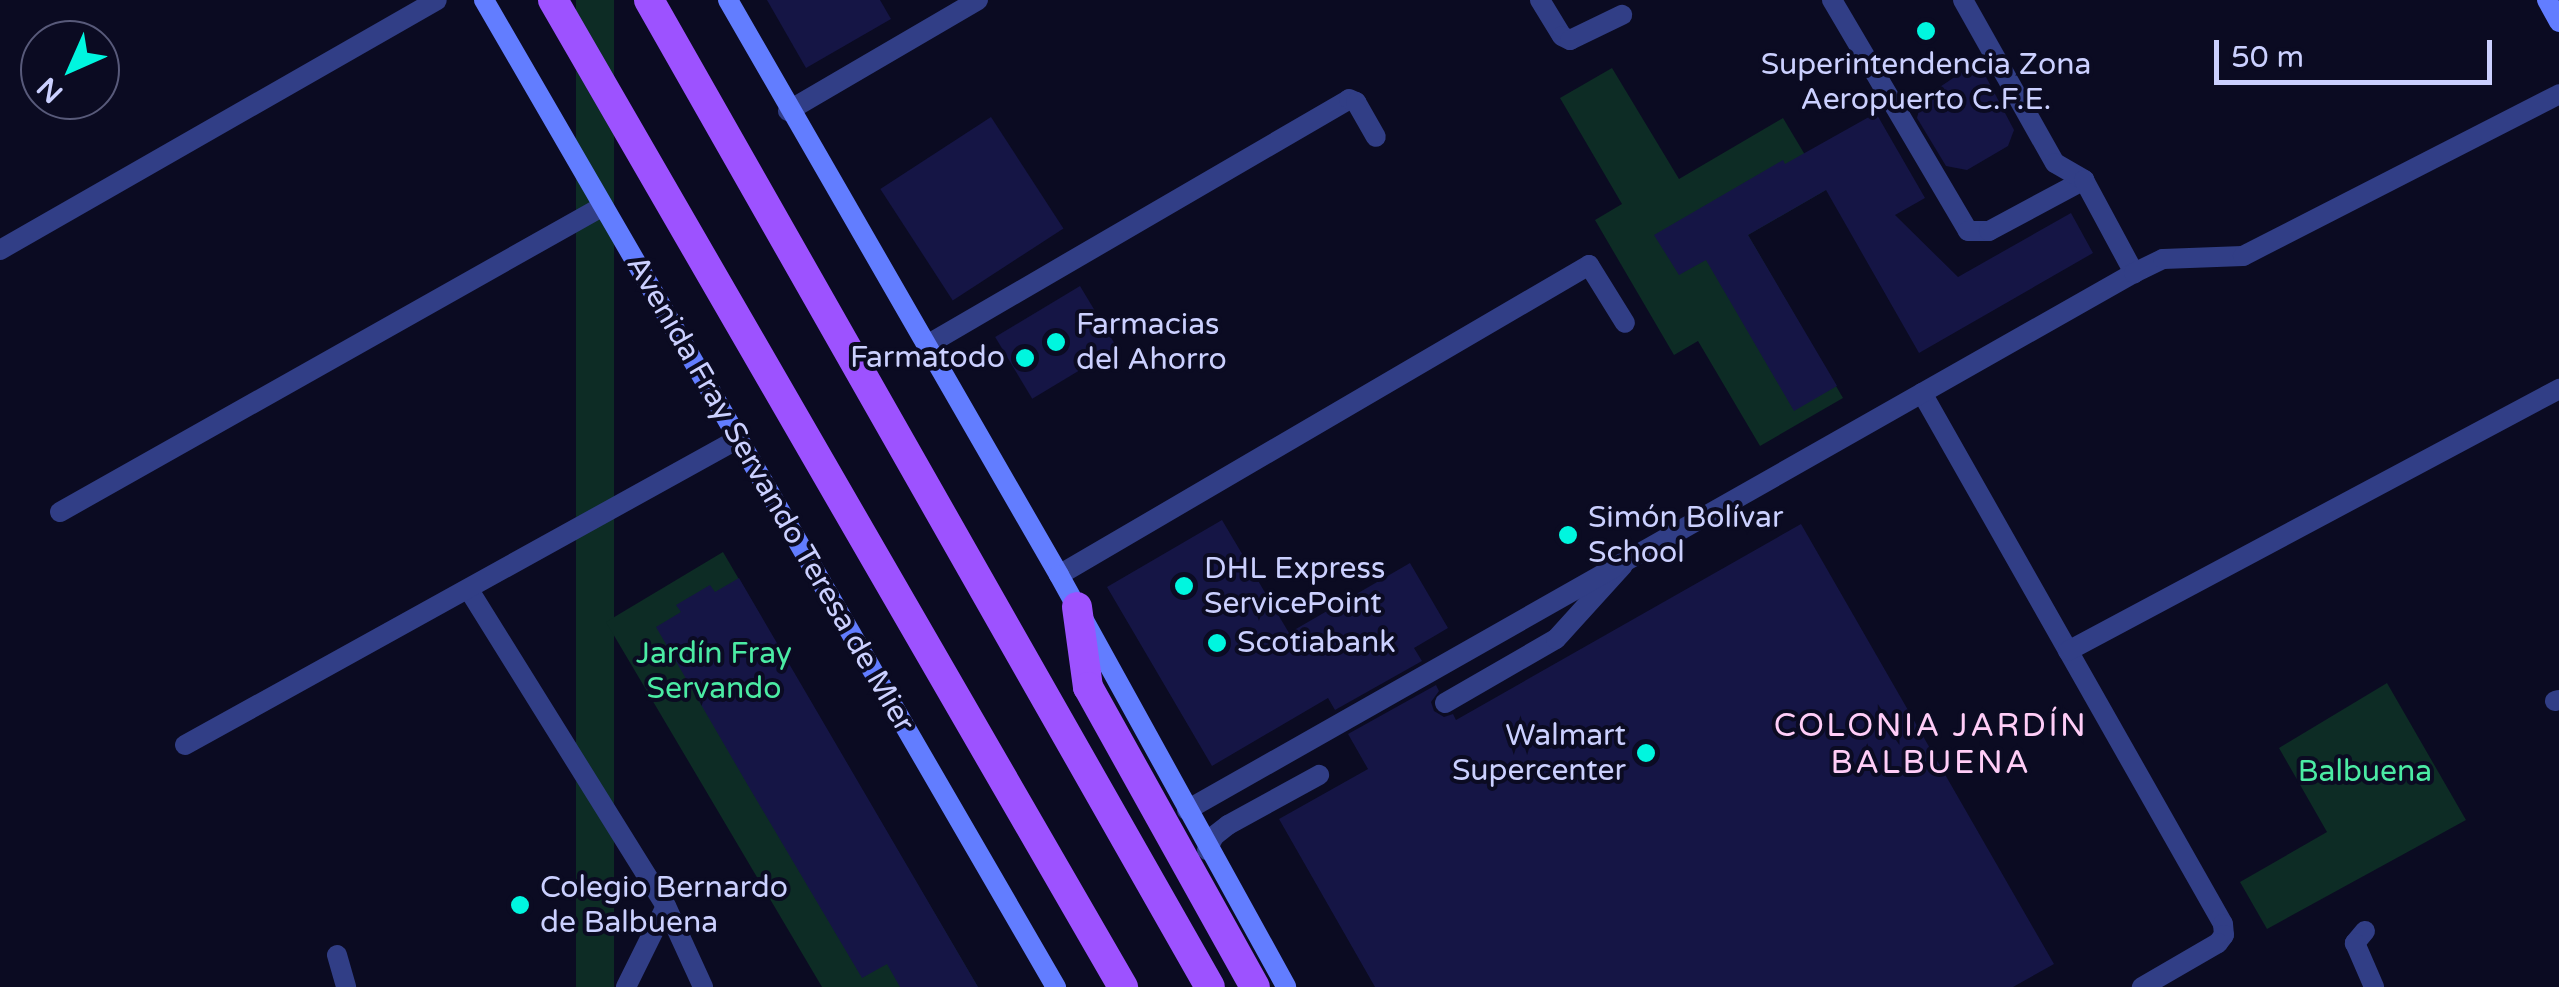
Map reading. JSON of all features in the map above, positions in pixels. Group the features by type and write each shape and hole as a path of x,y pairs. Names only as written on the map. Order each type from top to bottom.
{"main road":[{"name":"Avenida Fray Servando Teresa de Mier","path":"553,0 1122,987"},
{"path":"649,0 1210,987"},
{"path":"1077,607 1088,686 1256,987"}],"street":[{"path":"0,250 437,0"},
{"name":"Avenida Fray Servando Teresa de Mier","path":"484,0 1056,987"},
{"path":"728,0 788,111 928,344 1059,575 1207,850 1286,987"},
{"path":"788,111 978,0"},
{"path":"1540,0 1562,36 1570,40 1622,16"},
{"path":"1832,0 1968,231 1989,232 2084,180"},
{"path":"1962,0 2054,163 2084,180 2134,273"},
{"path":"2548,0 2559,22"},
{"path":"1187,810 2134,273 2163,259 2243,256 2559,94"},
{"path":"928,344 1349,99 1356,102 1376,136"},
{"path":"60,512 603,206"},
{"path":"1059,575 1589,265 1625,323"},
{"path":"2068,651 2559,389"},
{"path":"1922,392 2222,924 2224,934 2218,943 2142,987"},
{"path":"185,745 738,439"},
{"path":"1445,703 1556,639 1628,560"},
{"path":"469,590 666,906 704,987"},
{"path":"1207,850 1214,836 1228,826 1319,774"},
{"path":"626,987 666,906"},
{"path":"2366,931 2356,944 2374,987"},
{"path":"338,955 346,987"}],"green space":[{"path":"576,0 614,0 614,987 576,987"},
{"path":"1612,68 1679,179 1783,118 1826,190 1748,235 1843,398 1760,446 1698,341 1674,355 1595,220 1622,204 1560,98"},
{"name":"Jardín Fray Servando","path":"723,552 978,987 822,987 606,622"},
{"name":"Balbuena","path":"2387,683 2466,820 2267,929 2240,882 2327,832 2279,748"}],"building":[{"path":"767,0 880,0 891,19 806,68"},
{"path":"1968,68 1985,75 2014,130 2008,146 1967,170 1946,166 1917,118 1922,99"},
{"path":"1876,113 1925,198 1895,215 1958,277 2071,213 2093,253 1919,353 1826,190 1748,235 1837,386 1794,411 1706,260 1679,275 1654,235 1783,160 1785,164"},
{"path":"991,117 1063,229 953,300 880,189"},
{"name":"Farmacias del Ahorro","path":"1080,286 1117,348 1032,399 995,337"},
{"path":"1222,520 1289,633 1410,563 1448,628 1414,648 1422,661 1335,710 1328,698 1212,766 1107,587"},
{"name":"Walmart Supercenter","path":"1801,524 2054,964 2013,987 1375,987 1279,819 1368,769 1348,734 1436,685 1439,691 1431,702 1434,711 1444,717 1453,714 1456,720"},
{"name":"Jardín Fray Servando","path":"739,578 978,987 900,987 887,964 862,978 746,782 656,627 681,612 676,605 710,585 715,592"}],"place":[{"name":"Superintendencia Zona Aeropuerto C.F.E.","path":"1926,31"},
{"name":"Farmacias del Ahorro","path":"1056,342"},
{"name":"Farmatodo","path":"1025,358"},
{"name":"Simón Bolívar School","path":"1568,535"},
{"name":"DHL Express ServicePoint","path":"1184,586"},
{"name":"Scotiabank","path":"1217,643"},
{"name":"Walmart Supercenter","path":"1646,753"},
{"name":"Colegio Bernardo de Balbuena","path":"520,905"}],"district":[{"name":"COLONIA JARDÍN BALBUENA","path":"1931,746"}]}
